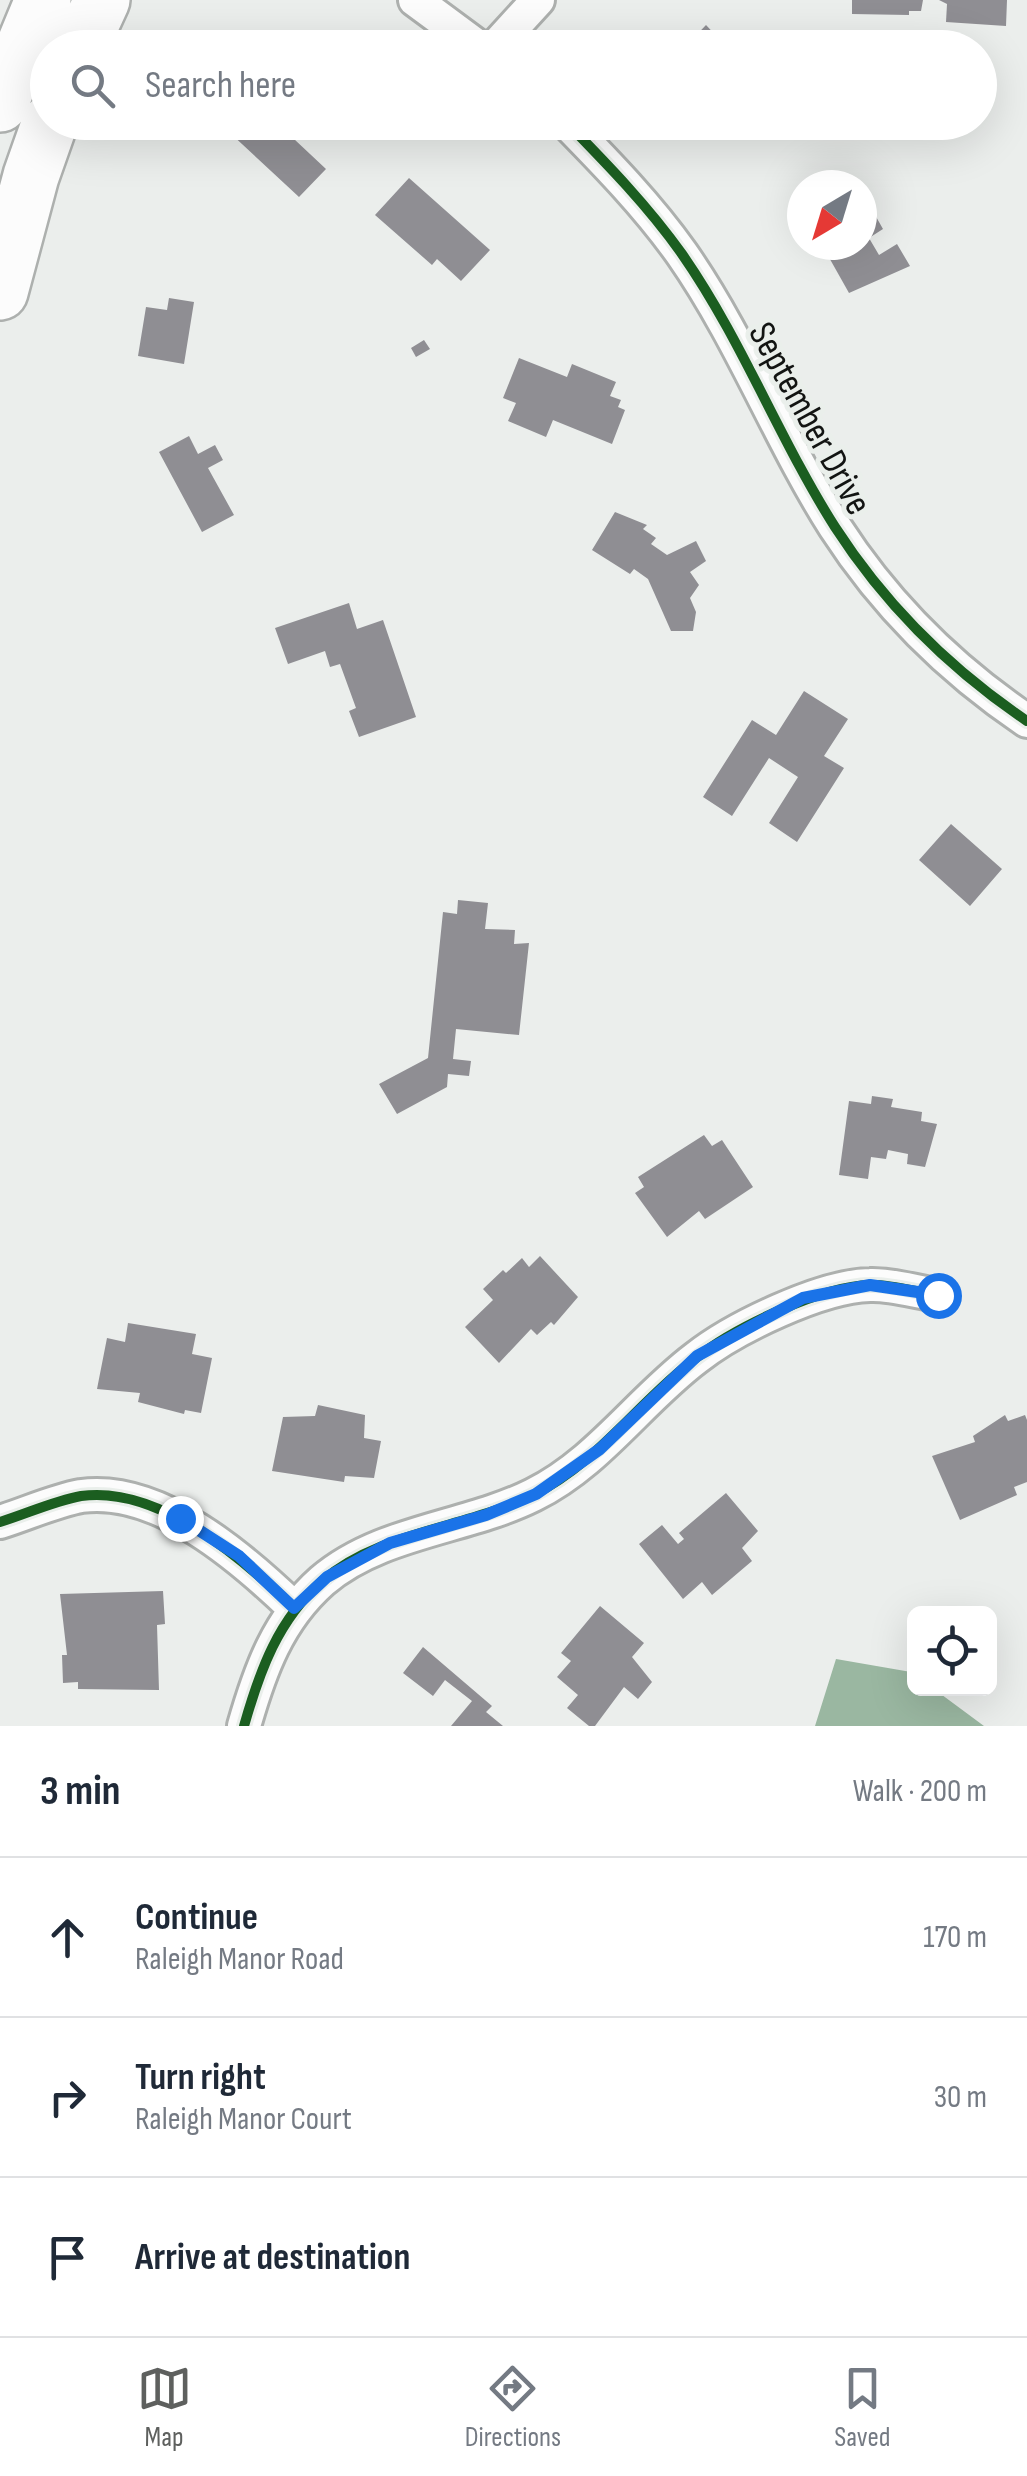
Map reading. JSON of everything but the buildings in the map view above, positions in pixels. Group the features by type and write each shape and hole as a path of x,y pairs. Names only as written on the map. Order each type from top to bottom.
{"highway":[{"path":"31,30 43,0"},
{"path":"88,30 102,0"},
{"path":"0,104 30,31"},
{"path":"0,292 15,172 37,140"}],"street":[{"path":"415,0 456,30"},
{"path":"510,30 538,0"},
{"name":"September Drive","path":"583,140 629,187 682,254 717,310 834,525 862,565 922,638 1027,721"},
{"path":"244,1726 260,1669 294,1608 327,1577 390,1543 486,1515 536,1494 600,1449 697,1356 803,1298 870,1285 938,1295"},
{"path":"0,1522 82,1496 118,1498 194,1528 239,1556 294,1608"}],"shaded area":[{"path":"836,1659 907,1671 907,1696 943,1696 984,1726 815,1726"}],"cycle path":[{"path":"583,140 641,202 704,287 815,494 855,556 898,609 946,658 1027,721"},
{"path":"244,1726 264,1666 282,1629 307,1596 345,1564 397,1541 507,1506 556,1482 598,1449 696,1358 732,1334 779,1311 850,1287 895,1287 938,1295"},
{"path":"0,1522 81,1496 140,1502 169,1514 225,1548 294,1608"}],"route":[{"path":"180,1518 239,1556 294,1608 327,1577 390,1543 486,1515 536,1494 600,1449 697,1356 803,1298 870,1285 938,1295"}]}
